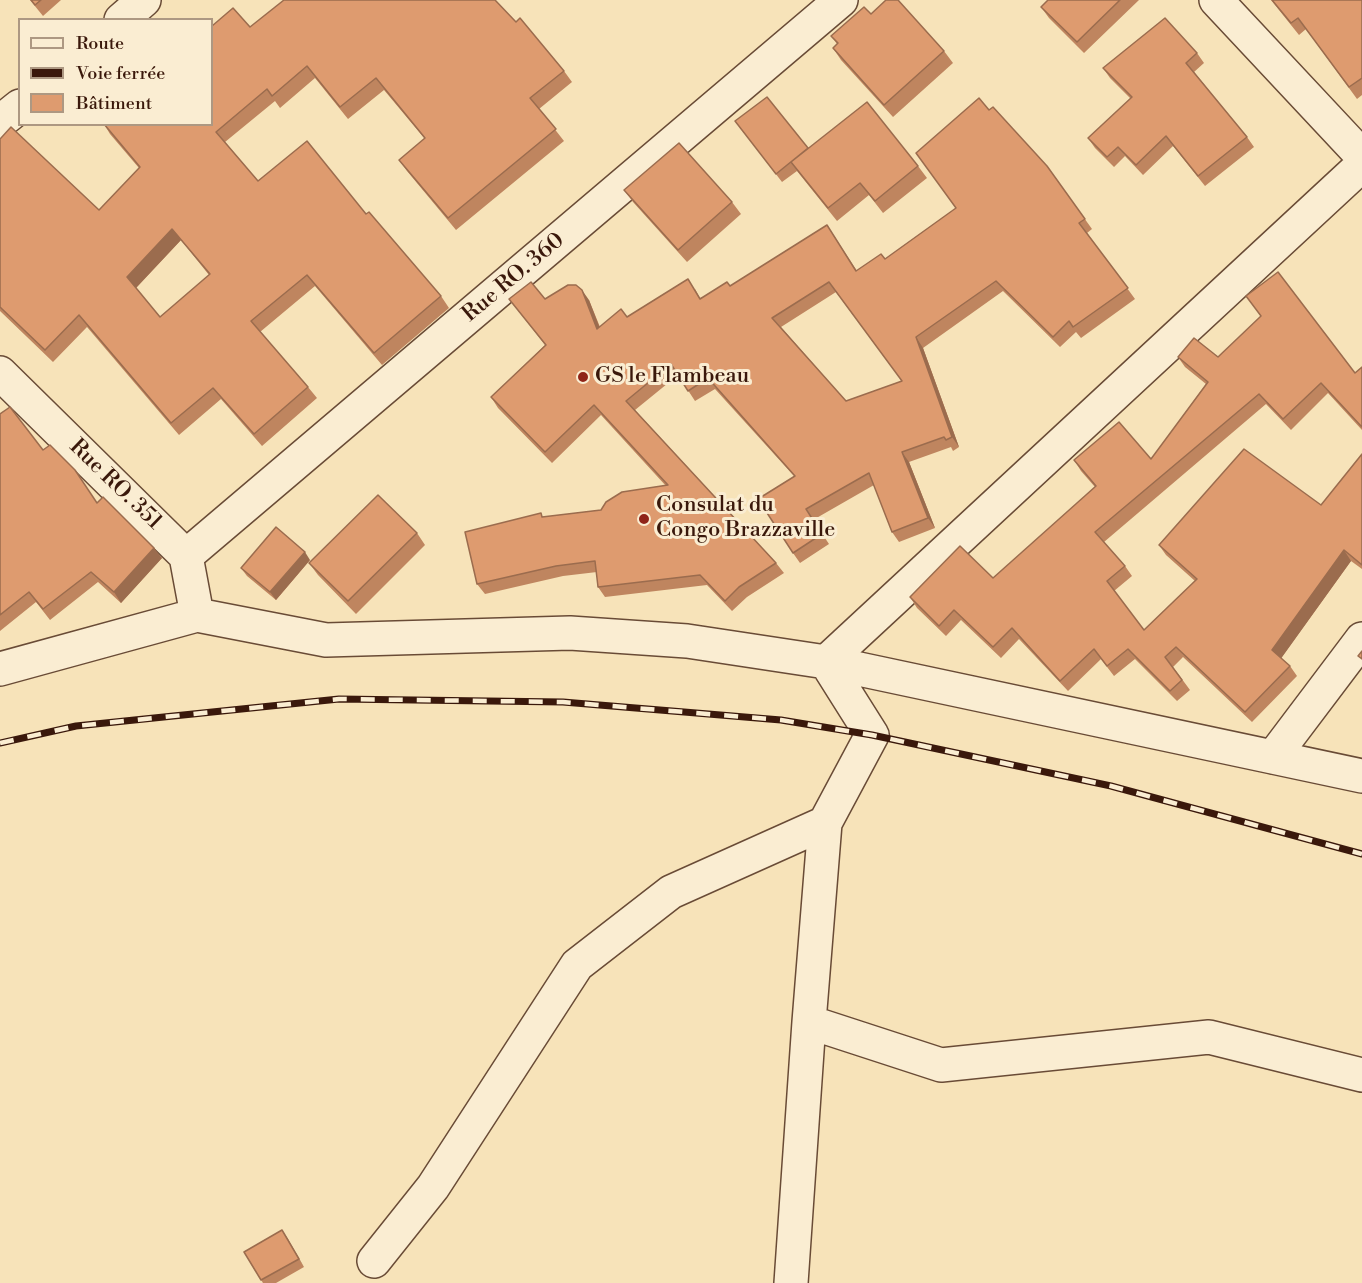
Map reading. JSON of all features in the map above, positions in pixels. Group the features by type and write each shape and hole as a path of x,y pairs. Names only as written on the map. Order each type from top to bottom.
{"street":[{"path":"123,18 144,0"},
{"name":"Rue RO. 360","path":"186,556 841,0"},
{"path":"1216,0 1362,156"},
{"path":"0,122 18,108"},
{"path":"826,662 1362,165"},
{"name":"Rue RO. 351","path":"0,373 186,556"},
{"path":"186,556 198,615"},
{"path":"0,669 198,615 326,640 570,633 687,641 826,662 1362,776"},
{"path":"1273,757 1362,639"},
{"path":"791,1283 825,823 872,735 826,662"},
{"path":"374,1261 433,1187 577,965 671,892 825,823"},
{"path":"809,1022 941,1065 1209,1037 1362,1075"}],"building":[{"path":"31,0 41,0 35,5"},
{"path":"284,0 495,0 516,22 520,18 564,71 530,98 556,129 448,218 399,160 425,138 376,78 340,107 307,66 272,96 267,89 216,132 258,181 307,141 366,214 369,212 441,296 374,353 307,275 251,321 308,387 254,434 213,388 171,423 79,315 45,350 0,307 0,139 11,127 99,210 140,167 106,126 213,126 213,25 233,8 250,27","holes":["172,229 210,274 160,317 127,277"]},
{"path":"886,0 898,0 944,51 884,105 833,48 838,43 831,36 864,7 871,14"},
{"path":"1048,0 1120,0 1077,42 1041,7"},
{"path":"1272,0 1362,0 1362,78 1349,87 1298,18 1291,23"},
{"path":"1165,18 1197,53 1186,63 1247,137 1198,176 1166,136 1136,165 1118,147 1107,157 1088,138 1132,97 1103,68"},
{"path":"767,97 808,148 776,174 735,121"},
{"path":"979,98 989,110 993,107 1047,166 1085,219 1079,223 1128,288 1073,327 1069,321 1053,337 996,281 916,337 952,437 946,440 944,437 902,452 928,518 892,532 869,473 806,509 822,534 793,553 758,499 795,476 708,378 688,391 671,364 626,401 776,563 739,587 725,601 700,575 598,587 595,561 556,566 477,584 465,532 541,513 542,517 601,510 606,502 622,492 668,485 594,405 545,452 491,397 546,345 509,299 531,282 545,299 568,285 576,285 582,290 597,329 621,309 627,317 688,279 700,299 727,282 730,286 827,225 856,271 881,254 885,259 956,208 916,153","holes":["829,282 902,381 846,401 772,318"]},
{"path":"867,102 918,166 875,201 860,183 828,208 791,162"},
{"path":"679,143 732,202 678,250 624,190"},
{"path":"1278,272 1355,373 1362,367 1362,427 1321,383 1283,419 1259,394 1095,532 1125,566 1107,581 1144,630 1197,579 1159,545 1244,449 1321,505 1362,454 1362,565 1344,550 1272,650 1290,666 1245,712 1176,647 1165,657 1182,680 1170,691 1128,649 1107,666 1094,649 1060,681 1012,628 993,647 954,610 939,626 910,597 960,546 993,578 1096,486 1074,460 1119,422 1151,459 1208,382 1178,357 1194,338 1218,357 1261,316 1246,296"},
{"path":"10,407 43,450 50,445 75,470 97,503 103,497 154,548 114,592 91,572 43,609 29,592 0,615 0,414"},
{"path":"378,495 417,533 348,601 309,563"},
{"path":"276,527 305,552 270,592 241,568"},
{"path":"282,1230 299,1259 261,1280 244,1252"}],"railway":[{"path":"0,743 76,726 339,699 563,702 781,720 872,735 1111,786 1362,854"}],"place":[{"name":"GS le Flambeau","path":"583,377"},
{"name":"Consulat du Congo Brazzaville","path":"644,519"}]}
